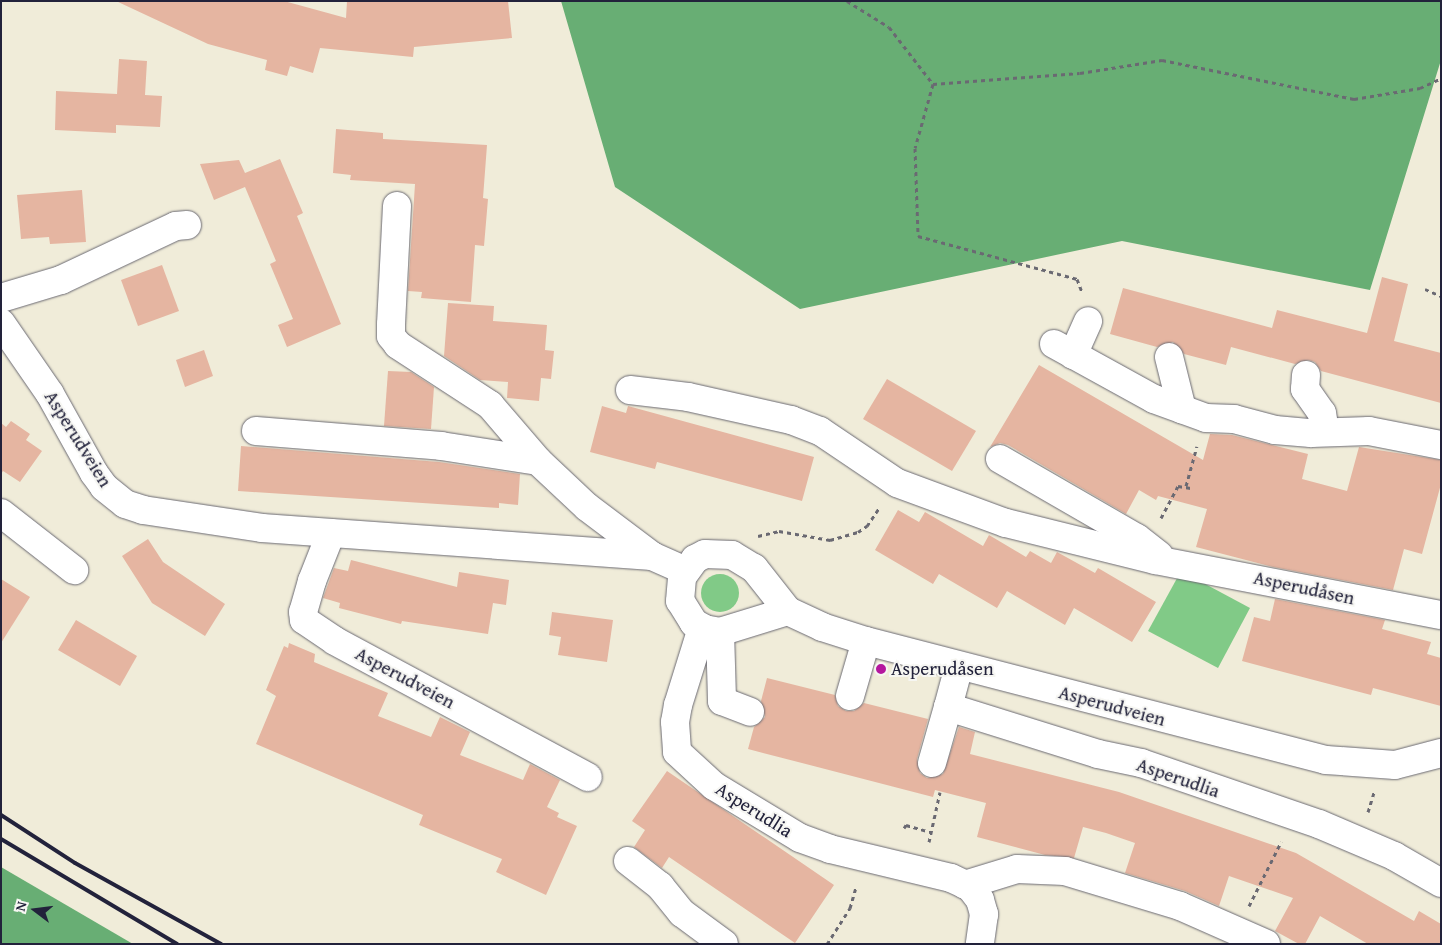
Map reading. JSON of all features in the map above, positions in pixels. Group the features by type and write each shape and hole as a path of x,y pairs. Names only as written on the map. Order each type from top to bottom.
{"street":[{"name":"Asperudveien","path":"397,206 392,336 398,344 490,405 538,460 587,507 652,556 686,570 695,559 705,554 718,553 744,559 788,611 822,628 958,666 1326,760 1395,765 1441,753"},
{"path":"1,298 61,280 176,226 187,225"},
{"path":"1088,321 1064,350 1154,399 1206,418 1234,419 1275,430 1369,431 1441,445"},
{"name":"Asperudveien","path":"1,323 50,394 94,473 118,500 143,510 262,528 652,556"},
{"path":"1169,357 1182,409"},
{"path":"1306,375 1305,389 1322,413 1325,432"},
{"name":"Asperudåsen","path":"630,390 688,397 791,420 820,432 897,483 961,509 1014,525 1168,562 1441,615"},
{"path":"256,432 441,446 506,453 538,460"},
{"name":"Asperudåsen","path":"1000,459 1137,538 1168,562"},
{"path":"1,513 74,570"},
{"name":"Asperudveien","path":"331,533 312,581 303,612 304,620 335,641 588,777"},
{"path":"686,570 679,590 680,601 690,618 711,630 788,611"},
{"path":"711,630 722,701 750,712"},
{"name":"Asperudlia","path":"711,630 678,705 675,722 677,752 714,786 772,824 800,838 851,854 926,871 965,885 980,900 984,914 980,944"},
{"path":"850,696 866,641"},
{"path":"932,763 958,666"},
{"name":"Asperudlia","path":"948,707 1098,754 1141,763 1319,824 1394,856 1441,882"},
{"path":"628,861 660,886 682,913 724,944"},
{"path":"965,885 1018,870 1042,868 1065,870 1180,906 1266,944"}],"path":[{"path":"846,1 889,27 933,84"},
{"path":"933,84 1080,73 1162,60 1354,99 1420,88 1441,78"},
{"path":"933,84 914,148 918,236 1077,279 1089,312 1088,321"},
{"path":"1425,290 1441,296"},
{"path":"1186,486 1197,443"},
{"path":"1166,509 1178,486 1191,488"},
{"path":"779,531 830,540 862,529 882,504"},
{"path":"926,871 931,832 940,793"},
{"path":"904,828 906,825 931,832"},
{"path":"1259,884 1279,846"},
{"path":"827,944 855,896 857,884 851,854"}],"green space":[{"path":"561,1 1441,1 1441,60 1370,290 1122,241 800,309 615,187"},
{"path":"1181,571 1250,608 1218,668 1148,631"},
{"path":"720,574 734,579 739,593 734,607 720,612 706,607 701,593 706,579"},
{"path":"1,867 133,944 1,944"}],"building":[{"path":"116,1 284,1 346,18 347,1 508,1 512,38 414,47 413,57 320,48 313,73 290,66 287,76 265,70 267,60 208,44"},
{"path":"119,59 147,61 145,95 162,96 160,127 116,125 116,133 55,130 56,91 117,94"},
{"path":"336,129 383,133 383,139 487,145 483,198 488,199 484,246 475,245 471,302 421,298 422,292 408,291 415,184 350,180 351,175 333,173"},
{"path":"280,159 303,213 297,216 341,324 287,347 278,325 293,319 270,264 276,261 245,187 214,200 200,164 239,160 245,173"},
{"path":"82,190 86,242 50,244 49,237 21,239 17,195"},
{"path":"162,265 179,311 138,326 121,280"},
{"path":"1382,277 1408,284 1394,341 1441,353 1441,403 1321,371 1315,362 1308,360 1295,364 1231,347 1226,365 1184,354 1173,342 1157,347 1110,334 1123,288 1272,328 1277,310 1367,333"},
{"path":"448,303 494,306 493,321 547,325 545,350 554,351 551,379 541,378 539,401 507,398 508,382 480,380 444,356"},
{"path":"204,350 213,376 185,387 176,360"},
{"path":"1039,365 1203,460 1210,434 1232,435 1308,454 1302,479 1347,491 1359,447 1441,460 1441,484 1422,554 1404,549 1393,590 1273,567 1196,547 1207,509 1158,496 1156,500 1139,490 1126,514 1008,445 1000,443 990,447"},
{"path":"388,371 411,372 434,387 431,429 384,426"},
{"path":"887,379 976,431 952,471 863,419"},
{"path":"602,406 626,413 628,406 814,457 802,501 657,462 655,469 590,452"},
{"path":"11,421 30,434 26,440 42,451 20,482 3,471 1,474 1,423 6,427"},
{"path":"241,446 439,462 520,474 518,505 499,503 499,508 238,491"},
{"path":"898,510 919,522 925,512 983,546 989,535 1026,557 1030,551 1051,563 1057,552 1095,573 1098,568 1156,602 1132,642 1074,608 1065,625 1007,591 997,608 939,574 933,584 875,550"},
{"path":"148,539 163,562 225,604 205,636 152,603 122,556"},
{"path":"351,560 457,587 459,572 509,580 506,605 493,603 488,634 402,621 401,624 339,608 340,603 323,598 334,568 348,571"},
{"path":"1,579 30,597 1,643"},
{"path":"1275,599 1385,620 1382,629 1431,642 1427,654 1441,658 1441,706 1373,688 1371,695 1242,661 1254,617 1270,621"},
{"path":"552,612 613,620 607,662 558,655 561,637 549,635"},
{"path":"76,620 137,656 120,686 58,650"},
{"path":"289,643 315,654 314,662 388,693 378,716 431,737 440,717 470,732 460,755 523,780 530,764 560,780 547,807 559,813 557,817 577,826 546,895 496,872 502,859 419,825 423,815 256,744 276,696 266,690 284,646 288,648"},
{"path":"767,678 835,695 838,706 846,711 854,711 864,703 928,719 917,759 920,773 927,778 943,774 959,727 975,732 970,754 1119,792 1296,853 1414,921 1419,911 1441,924 1441,944 1368,944 1320,916 1305,944 1299,944 1275,931 1293,898 1229,876 1219,906 1185,891 1125,873 1135,843 1106,833 1083,827 1074,858 1045,855 977,837 986,803 935,790 933,797 748,749 754,727 765,717 761,701"},
{"path":"667,771 834,885 795,943 669,857 662,868 634,847 645,830 632,821"}],"railway":[{"path":"1,815 75,863 221,944"},
{"path":"1,839 177,944"}],"place":[{"name":"Asperudåsen","path":"881,669"}]}
